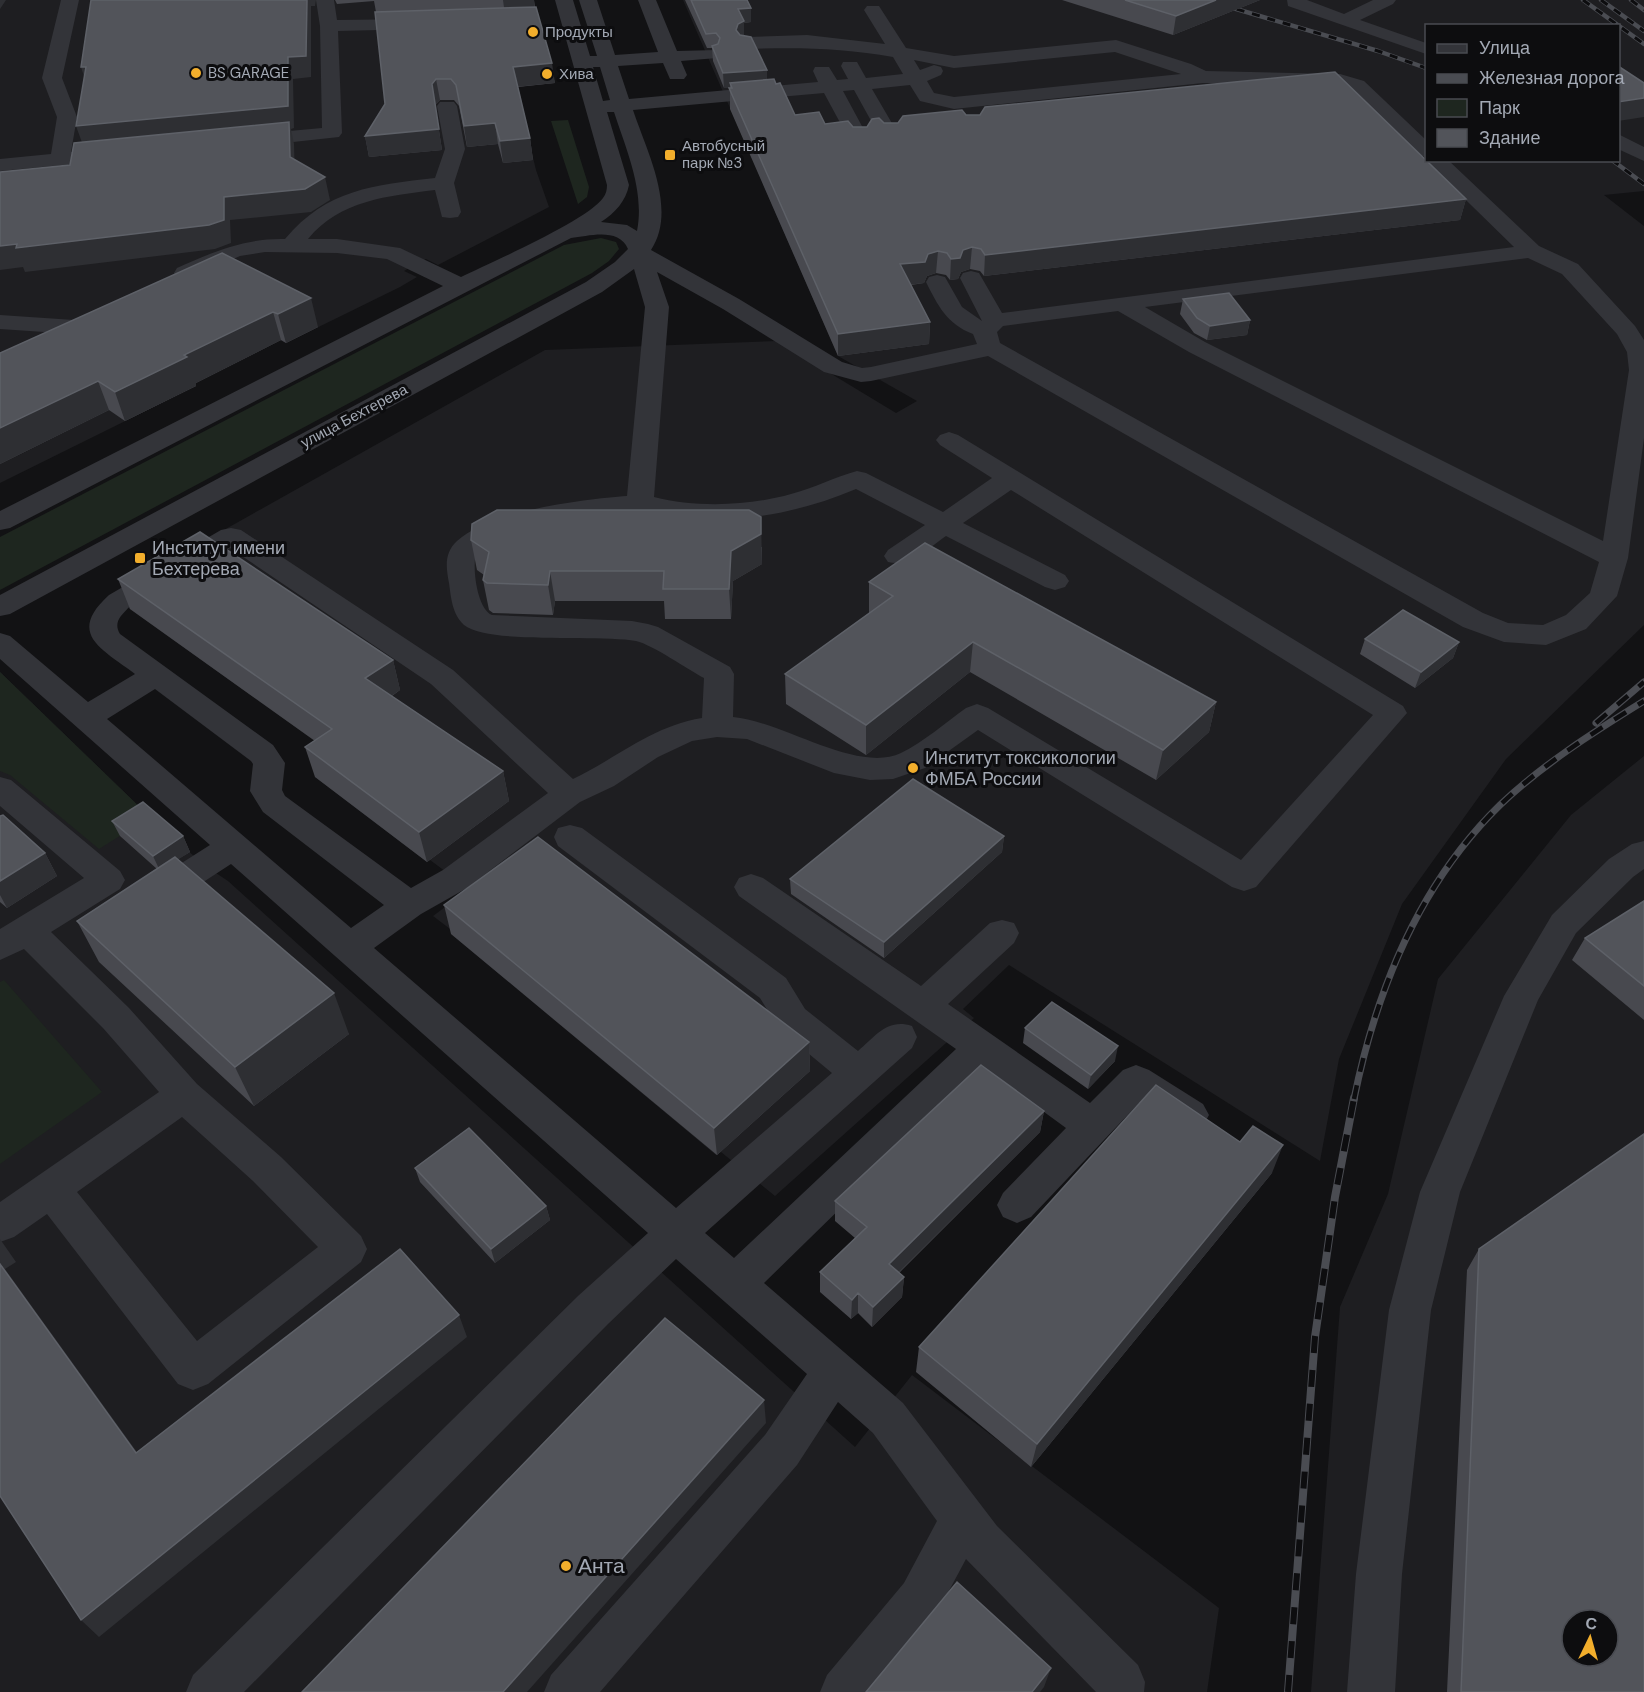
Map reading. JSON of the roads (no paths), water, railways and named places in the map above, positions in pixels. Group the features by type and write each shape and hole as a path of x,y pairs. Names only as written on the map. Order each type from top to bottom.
{"street":[{"path":"60,159 67,117 52,78 70,0"},
{"path":"225,143 332,133 326,0"},
{"path":"647,0 687,99"},
{"path":"1298,0 1294,2 1425,49"},
{"path":"1345,20 1387,0"},
{"path":"547,19 566,8 591,7"},
{"name":"улица Бехтерева","path":"0,607 594,287 620,270 639,252 648,236 652,218 647,184 591,7"},
{"path":"0,522 565,233 612,202 618,185 566,8"},
{"path":"873,10 927,97 939,101 954,103 1203,78 1340,80 1357,85 1425,151"},
{"path":"328,26 435,24"},
{"path":"890,137 848,63 834,56 807,57 752,51 807,41 858,45 954,62 1116,46 1184,68 1203,78"},
{"path":"807,57 899,52"},
{"path":"582,62 670,57 702,62 710,54"},
{"path":"807,57 820,67 860,141"},
{"path":"596,108 915,79 954,62"},
{"path":"954,103 966,120"},
{"path":"447,106 455,149 444,183 450,212"},
{"path":"1620,141 1644,155"},
{"path":"0,165 131,152"},
{"path":"937,282 954,314 966,324 990,333 1473,620 1504,632 1546,635 1576,622 1603,596 1614,558 1641,370 1639,352 1627,331 1570,269 1531,251 1438,162"},
{"path":"292,243 304,226 323,211 348,200 382,191 444,183"},
{"path":"565,233 603,228 619,230 631,236 638,244 657,307 640,502"},
{"path":"166,282 234,251 265,244 292,243 367,248 392,253 461,286"},
{"path":"639,252 731,304 833,367 845,372 871,375 990,333 1121,303 1531,251"},
{"path":"971,278 990,333"},
{"path":"1121,303 1197,347 1614,558"},
{"path":"0,322 84,322 32,348"},
{"path":"349,948 409,905 455,879 569,794 603,778 657,744 686,731 717,726 752,729 845,765 870,770 893,768 914,760 977,715 1244,878 1392,713 949,440"},
{"path":"898,556 1010,478"},
{"path":"717,726 719,674 648,634 632,631 483,625 472,619 467,609 459,560 464,549 472,540 508,525 548,516 640,502 745,521 783,504 823,494 857,479 1055,581"},
{"path":"409,905 274,804 266,790 269,763 262,753 110,641 103,633 102,622 119,601 231,536 442,677 569,794"},
{"path":"0,643 888,1418 981,1542 1121,1682 1120,1692"},
{"path":"85,718 156,675"},
{"path":"4,797 108,880 138,907 233,846"},
{"path":"570,837 773,988 792,1019 858,1073"},
{"path":"1371,1692 1379,1574 1410,1310 1440,1192 1522,996 1564,924 1620,868 1644,853"},
{"path":"51,1189 193,1370 347,1249 267,1169 184,1095 116,1018 14,938 108,880"},
{"path":"751,887 1094,1127"},
{"path":"923,1006 1002,933"},
{"path":"210,1692 593,1310 676,1233 899,1037"},
{"path":"735,1284 982,1047"},
{"path":"1017,1205 1137,1081 1219,1134"},
{"path":"0,1224 184,1095"},
{"path":"568,1692 781,1450 834,1371"},
{"path":"844,1692 920,1599 963,1519"}],"railway":[{"path":"1206,0 1378,51 1425,68"},
{"path":"1583,0 1616,24"},
{"path":"1601,0 1644,31"},
{"path":"1631,0 1644,10"},
{"path":"1620,27 1644,44"},
{"path":"1615,162 1644,184"},
{"path":"1596,723 1644,682"},
{"path":"1354,1099 1363,1059 1389,979 1424,904 1446,869 1471,836 1516,790 1569,749 1644,701"},
{"path":"1288,1692 1315,1337 1335,1197 1354,1098"}],"place":[{"name":"Продукты","path":"533,32"},
{"name":"BS GARAGE","path":"196,73"},
{"name":"Хива","path":"547,74"},
{"name":"Автобусный парк №3","path":"670,155"},
{"name":"Институт имени Бехтерева","path":"140,558"},
{"name":"Институт токсикологии ФМБА России","path":"913,768"},
{"name":"Анта","path":"566,1566"}]}
